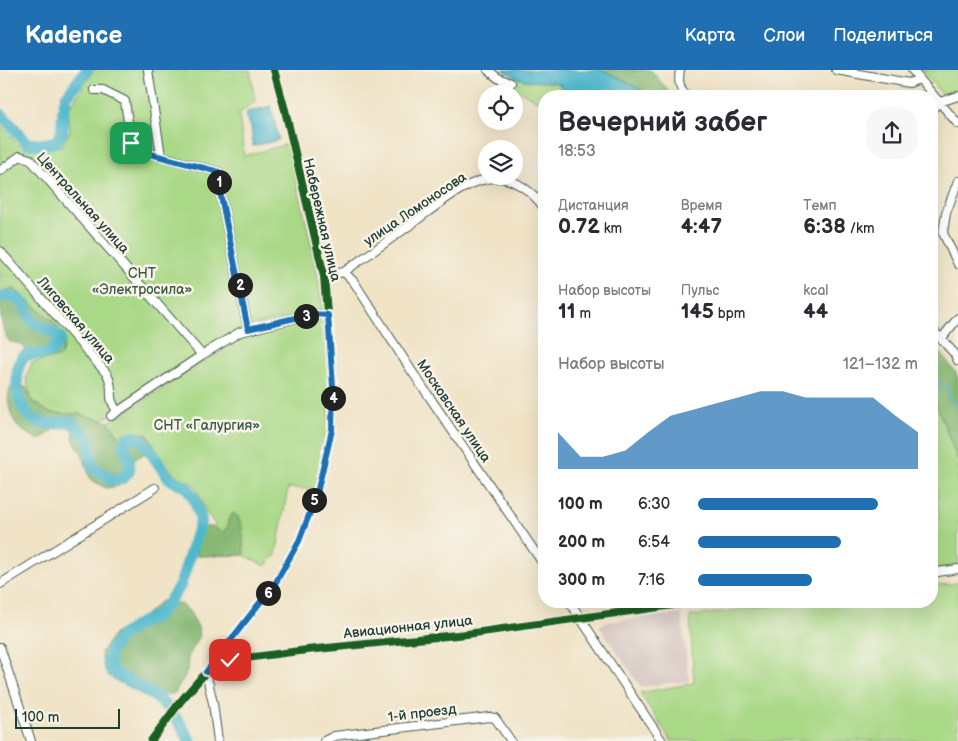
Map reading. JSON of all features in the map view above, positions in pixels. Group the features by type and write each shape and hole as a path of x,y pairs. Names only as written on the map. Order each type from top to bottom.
{"street":[{"path":"148,70 161,156"},
{"name":"Набережная улица","path":"206,672 276,582 299,541 316,497 332,430 333,387 324,276 274,70"},
{"path":"488,70 498,78 511,83"},
{"path":"680,70 681,90"},
{"path":"836,70 909,83 919,79"},
{"path":"912,70 929,90"},
{"path":"94,90 103,90 125,101 131,143 134,149 219,172 219,187 248,329"},
{"path":"958,96 940,102 958,124"},
{"name":"Центральная улица","path":"0,171 20,156 30,159 202,355"},
{"name":"улица Ломоносова","path":"324,276 344,272 457,192 481,180 496,178 508,180 529,191 538,201"},
{"path":"958,181 946,213 943,233 958,264"},
{"name":"Лиговская улица","path":"0,251 107,374 112,385 110,399 114,414 202,355"},
{"name":"Московская улица","path":"344,272 354,282 411,370 538,556"},
{"path":"202,355 248,329 312,314 328,315"},
{"path":"941,339 958,318"},
{"path":"938,336 958,360"},
{"path":"0,584 155,488"},
{"path":"938,572 958,569"},
{"path":"573,608 662,741"},
{"name":"Авиационная улица","path":"151,741 180,702 206,672 230,660 467,634 580,618 630,608"},
{"path":"0,647 31,741"},
{"path":"206,672 213,703 218,741"},
{"name":"1-й проезд","path":"324,741 334,736 489,717 495,718 499,722 511,741"}],"shaded area":[{"path":"681,614 688,681 641,687 599,626 607,622"}],"green space":[{"name":"СНТ «Электросила»","path":"94,70 250,70 255,101 239,114 244,156 288,144 314,257 324,312 251,326 100,421 80,414 50,413 32,401 26,377 32,363 60,356 54,322 14,289 0,291 0,124 18,144 43,150 62,146 70,131 67,111"},
{"path":"602,70 650,70 667,90 640,90"},
{"path":"922,70 958,70 958,91 944,97"},
{"path":"515,77 528,81 561,85 561,90 538,90 538,101 523,93 523,85 511,85"},
{"path":"14,289 54,322 65,341 61,356 46,360 35,359 23,346 10,342 4,332 1,318 0,291"},
{"name":"СНТ «Галургия»","path":"308,321 324,322 330,388 328,429 315,489 288,488 276,555 265,566 244,555 197,556 205,534 216,525 207,514 195,485 175,475 147,434 121,439 109,422 248,334"},
{"path":"938,349 956,373 958,379 958,461 938,409"},
{"path":"11,386 26,387 32,401 50,413 80,414 109,422 121,439 131,431 147,434 153,444 153,448 134,460 135,468 119,486 106,488 91,480 82,454 73,439 74,431 68,427 55,429 39,440 18,427 9,407 8,396"},
{"path":"938,409 958,461 958,566 938,569"},
{"path":"233,513 240,520 244,555 197,556 201,532 207,527 212,527 223,532 228,526 228,520"},
{"path":"958,583 958,741 671,741 640,693 694,683 690,616 753,608 938,608 938,585"},
{"path":"161,601 180,604 189,611 198,627 199,638 188,657 187,672 175,693 149,699 108,676 103,666 101,652 115,633 139,621"}],"water":[{"path":"503,70 602,70 640,90 561,90 561,85 557,83 526,80"},
{"path":"271,106 279,140 253,146 251,127 246,118 247,112"}],"waterway":[{"path":"0,115 28,144 56,142 62,132 66,97 87,70"},
{"path":"0,297 11,297 20,301 25,306 32,321 60,338 50,351 45,354 25,356 19,365 17,371 19,398 30,417 44,423 71,422 88,439 93,467 112,480 123,478 129,471 129,460 124,445 127,438 135,437 143,441 168,477 187,487 195,501 201,520 180,586 155,617 139,624 121,636 111,650 108,662 112,671 155,696 167,707 181,725 190,741"},
{"path":"938,382 948,390 949,398 958,407"}],"cycle path":[{"path":"206,672 276,582 299,541 316,497 332,430 333,387 324,276 274,70"},
{"path":"151,741 180,702 206,672 230,660 307,650 467,634 652,608"}],"route":[{"path":"131,143 134,149 139,151 219,172 219,187 248,329 312,314 328,315 333,387 332,430 316,497 299,541 276,582 206,672 230,660"}]}
